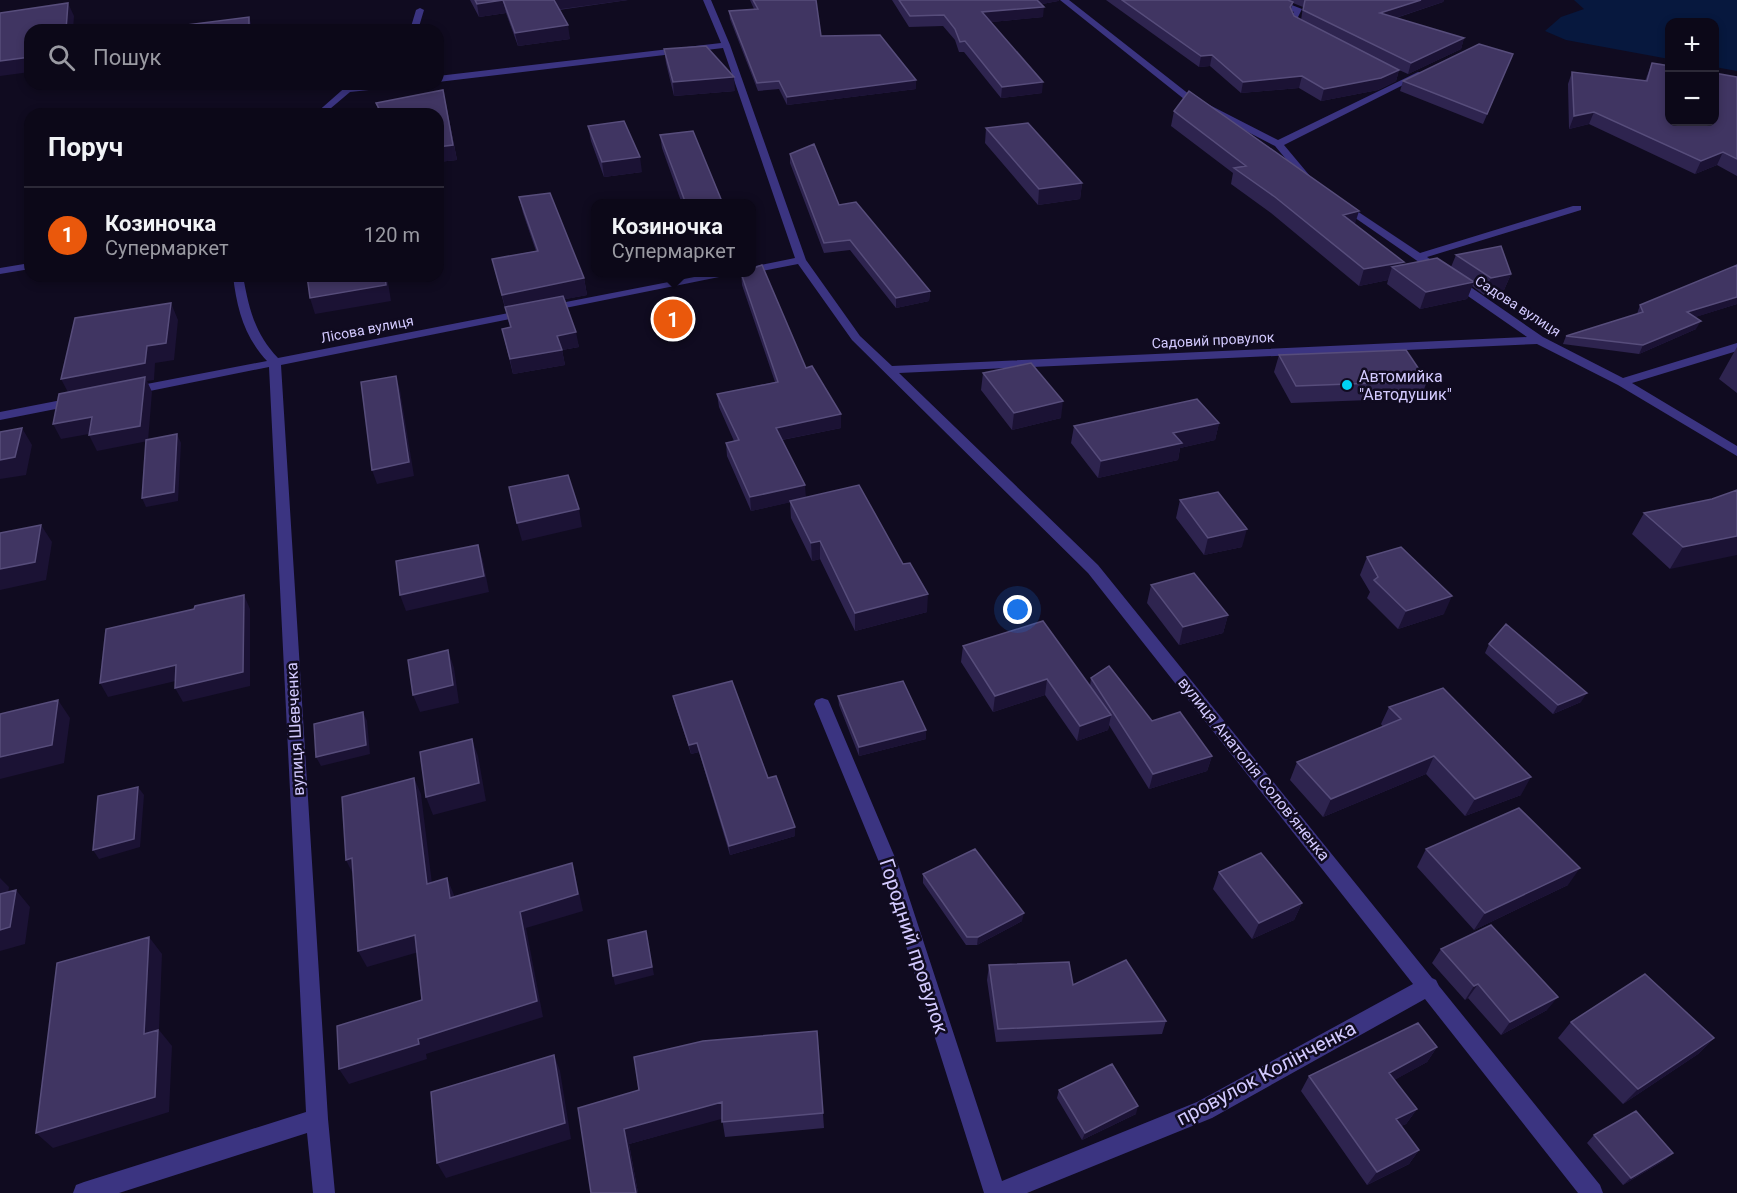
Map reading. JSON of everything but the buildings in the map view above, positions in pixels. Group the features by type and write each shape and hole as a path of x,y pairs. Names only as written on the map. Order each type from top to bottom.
{"street":[{"name":"вулиця Анатолія Соловʼяненка","path":"707,0 726,45 801,260 856,338 1093,568 1592,1193"},
{"name":"Садова вулиця","path":"1064,0 1187,97 1278,144 1313,185 1539,340 1622,382 1737,452"},
{"path":"1272,0 1299,11 1294,16 1296,23 1316,34"},
{"path":"416,24 420,10"},
{"path":"444,78 726,45"},
{"path":"1278,144 1428,70"},
{"path":"1397,75 1407,80"},
{"path":"326,108 347,90"},
{"path":"1417,257 1576,208"},
{"path":"756,269 801,260"},
{"path":"0,271 24,267"},
{"name":"Лісова вулиця","path":"114,394 718,277"},
{"path":"239,282 244,315 256,343 275,362"},
{"name":"Садовий провулок","path":"888,370 1539,340"},
{"path":"1622,382 1737,347"},
{"name":"вулиця Шевченка","path":"275,362 317,1119 324,1193"},
{"path":"0,416 92,398"},
{"name":"Городний провулок","path":"822,704 890,867 995,1193"},
{"name":"провулок Колінченка","path":"999,1193 1204,1110 1429,986"},
{"path":"84,1193 317,1119"}],"water":[{"path":"1574,0 1737,0 1737,71 1719,68 1719,18 1665,18 1665,58 1566,40 1545,31 1561,17 1584,9"}],"place":[{"name":"Козиночка","path":"673,319"},
{"name":"Автомийка \"Автодушик\"","path":"1347,385"}]}
